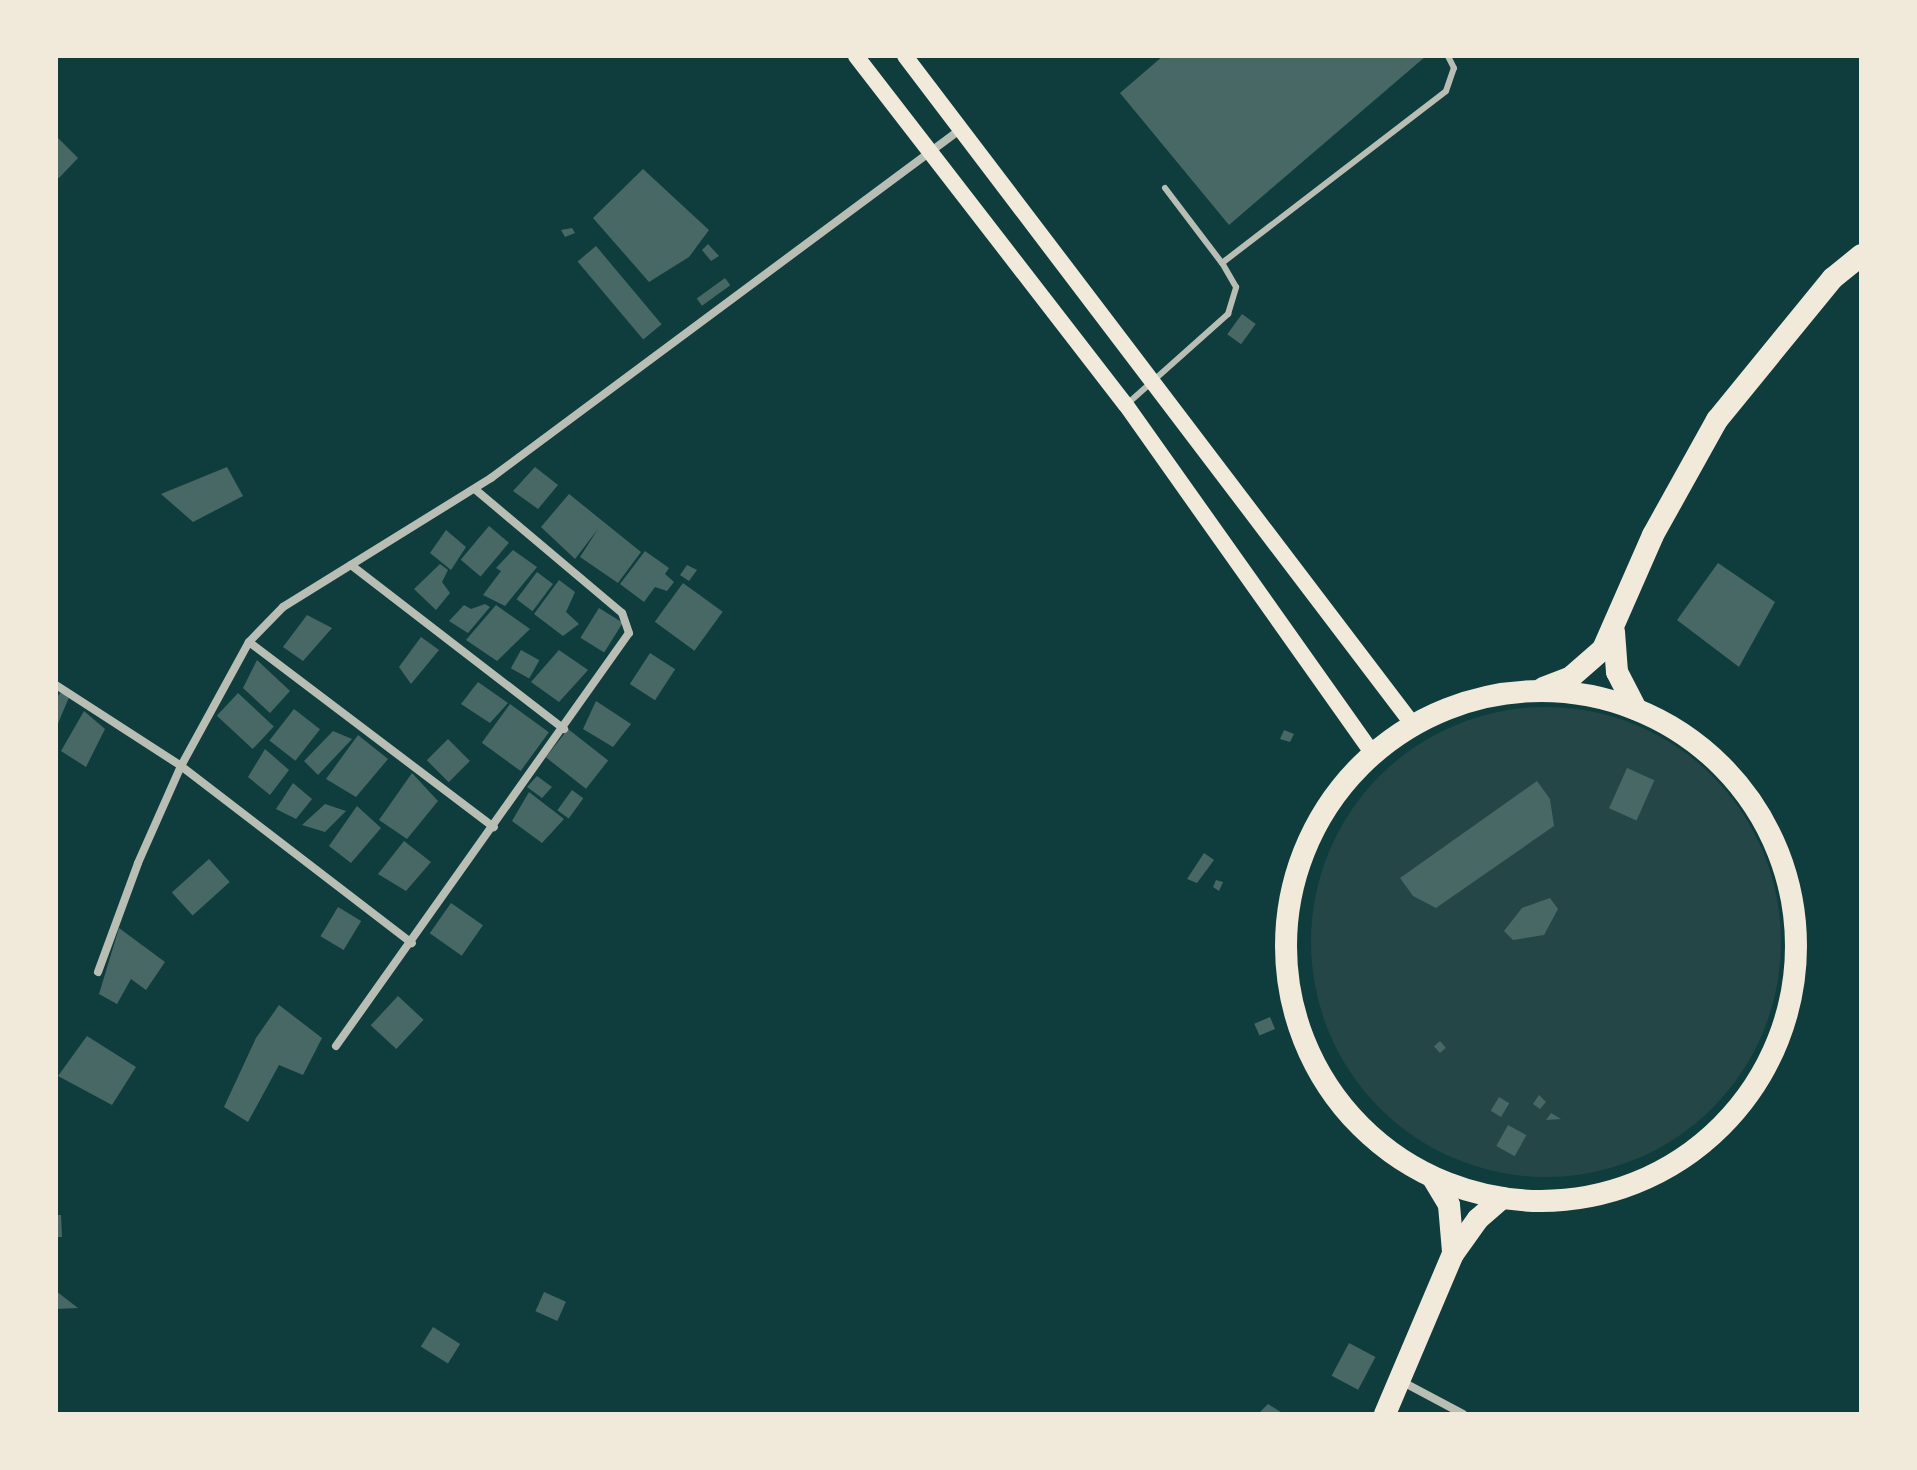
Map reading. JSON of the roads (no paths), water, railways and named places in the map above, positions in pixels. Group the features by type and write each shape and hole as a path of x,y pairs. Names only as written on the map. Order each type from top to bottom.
{"highway":[{"path":"1535,691 1588,664 1614,629 1653,535 1717,420 1833,278 1861,255"},
{"path":"1614,629 1617,672 1636,709"},
{"path":"1535,691 1569,693 1636,709 1695,742 1736,780 1762,817 1788,879 1795,911 1796,957 1788,1012 1772,1054 1743,1102 1676,1162 1603,1193 1547,1200 1502,1198 1433,1178 1358,1125 1329,1090 1292,1005 1285,960 1287,914 1309,840 1341,788 1373,754 1414,726 1472,701 1535,691"},
{"path":"1433,1178 1449,1205 1453,1254"},
{"path":"1385,1414 1453,1254 1478,1219 1502,1198"}],"main road":[{"path":"856,56 1126,405 1373,754"},
{"path":"905,56 1414,726"}],"street":[{"path":"98,972 138,863 181,766 249,642 283,607 475,489 961,128"},
{"path":"336,1046 625,643 629,622 475,489"},
{"path":"351,565 564,729"},
{"path":"249,642 494,827"},
{"path":"56,685 181,766 412,943"},
{"path":"1401,1381 1463,1414"}],"lane":[{"path":"1222,263 1446,91 1454,68 1448,56"},
{"path":"1126,405 1154,382 1235,302 1236,287 1222,263 1165,188"}]}
